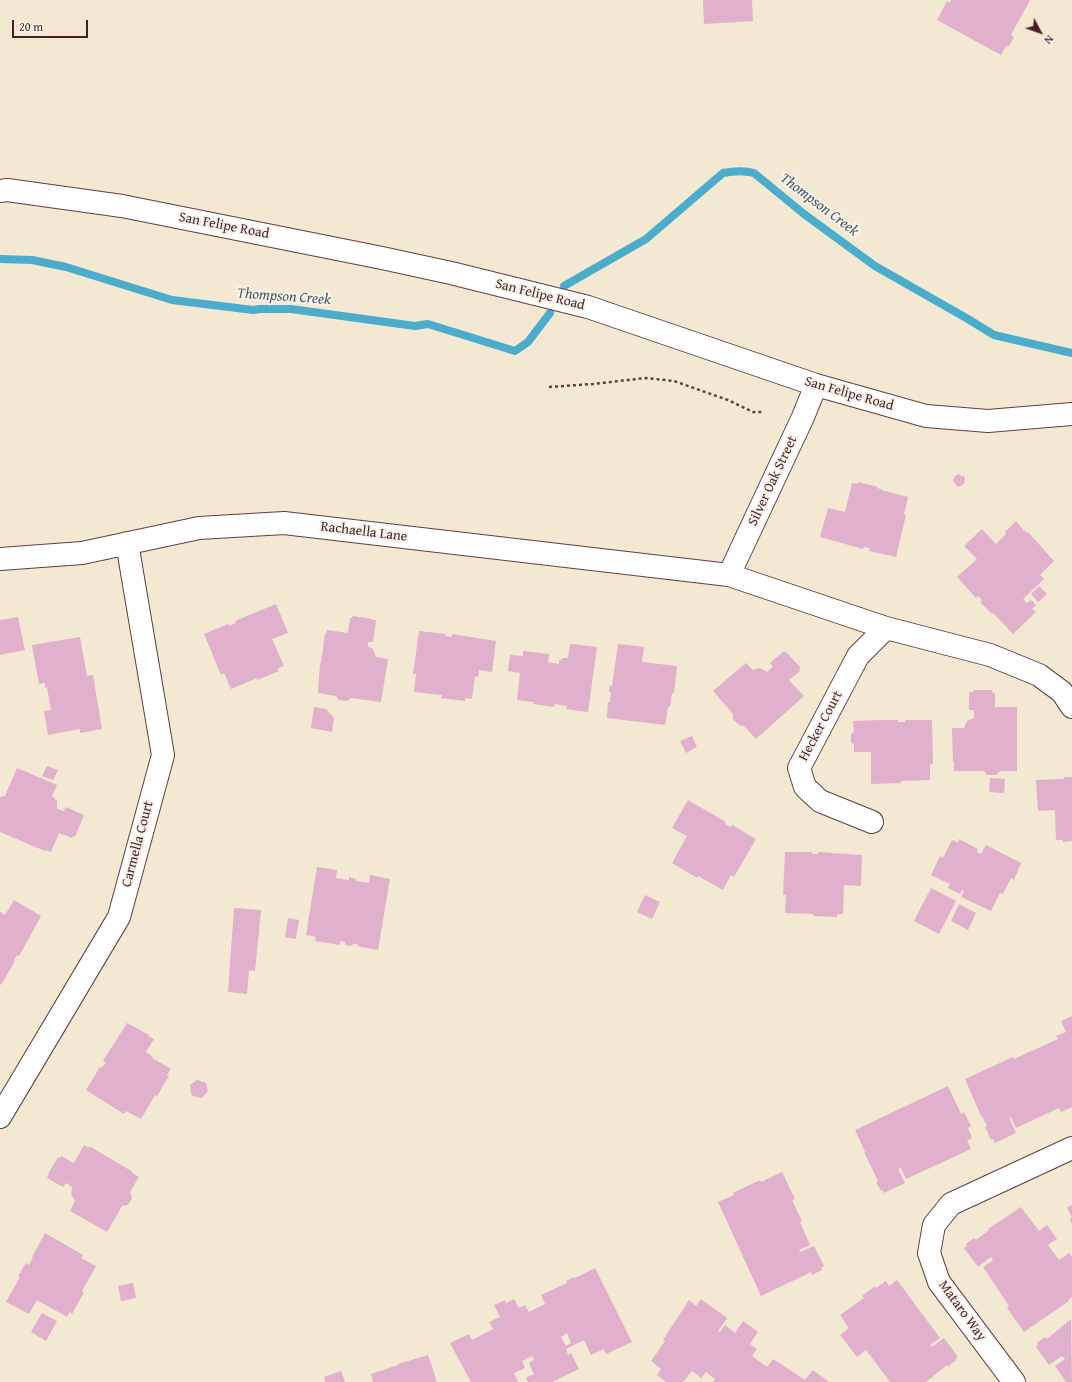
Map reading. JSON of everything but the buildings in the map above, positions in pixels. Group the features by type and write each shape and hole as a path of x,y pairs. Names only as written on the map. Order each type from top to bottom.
{"street":[{"name":"San Felipe Road","path":"0,191 8,190 122,206 450,272 588,307 816,386 926,416 988,421 1072,414"},
{"name":"Silver Oak Street","path":"729,575 816,386"},
{"name":"Rachaella Lane","path":"0,559 82,553 199,528 284,522 729,575"},
{"name":"Carmella Court","path":"0,1117 118,917 163,755 127,543"},
{"path":"729,575 886,628 990,655 1039,675 1062,692 1072,707"},
{"name":"Hecker Court","path":"872,822 820,801 805,787 799,768 858,656 886,628"},
{"name":"Mataro Way","path":"1014,1382 939,1282 929,1253 934,1225 951,1204 1072,1148"}],"path":[{"path":"549,387 646,378 667,380 674,381 728,400 753,412 764,412"}],"waterway":[{"name":"Thompson Creek","path":"564,286 646,239 723,173 746,171 754,173 804,214 875,266 994,335 1072,353"},
{"name":"Thompson Creek","path":"0,259 32,260 66,267 172,300 253,310 291,309 415,326 428,324 515,351 528,342 550,313"}]}
